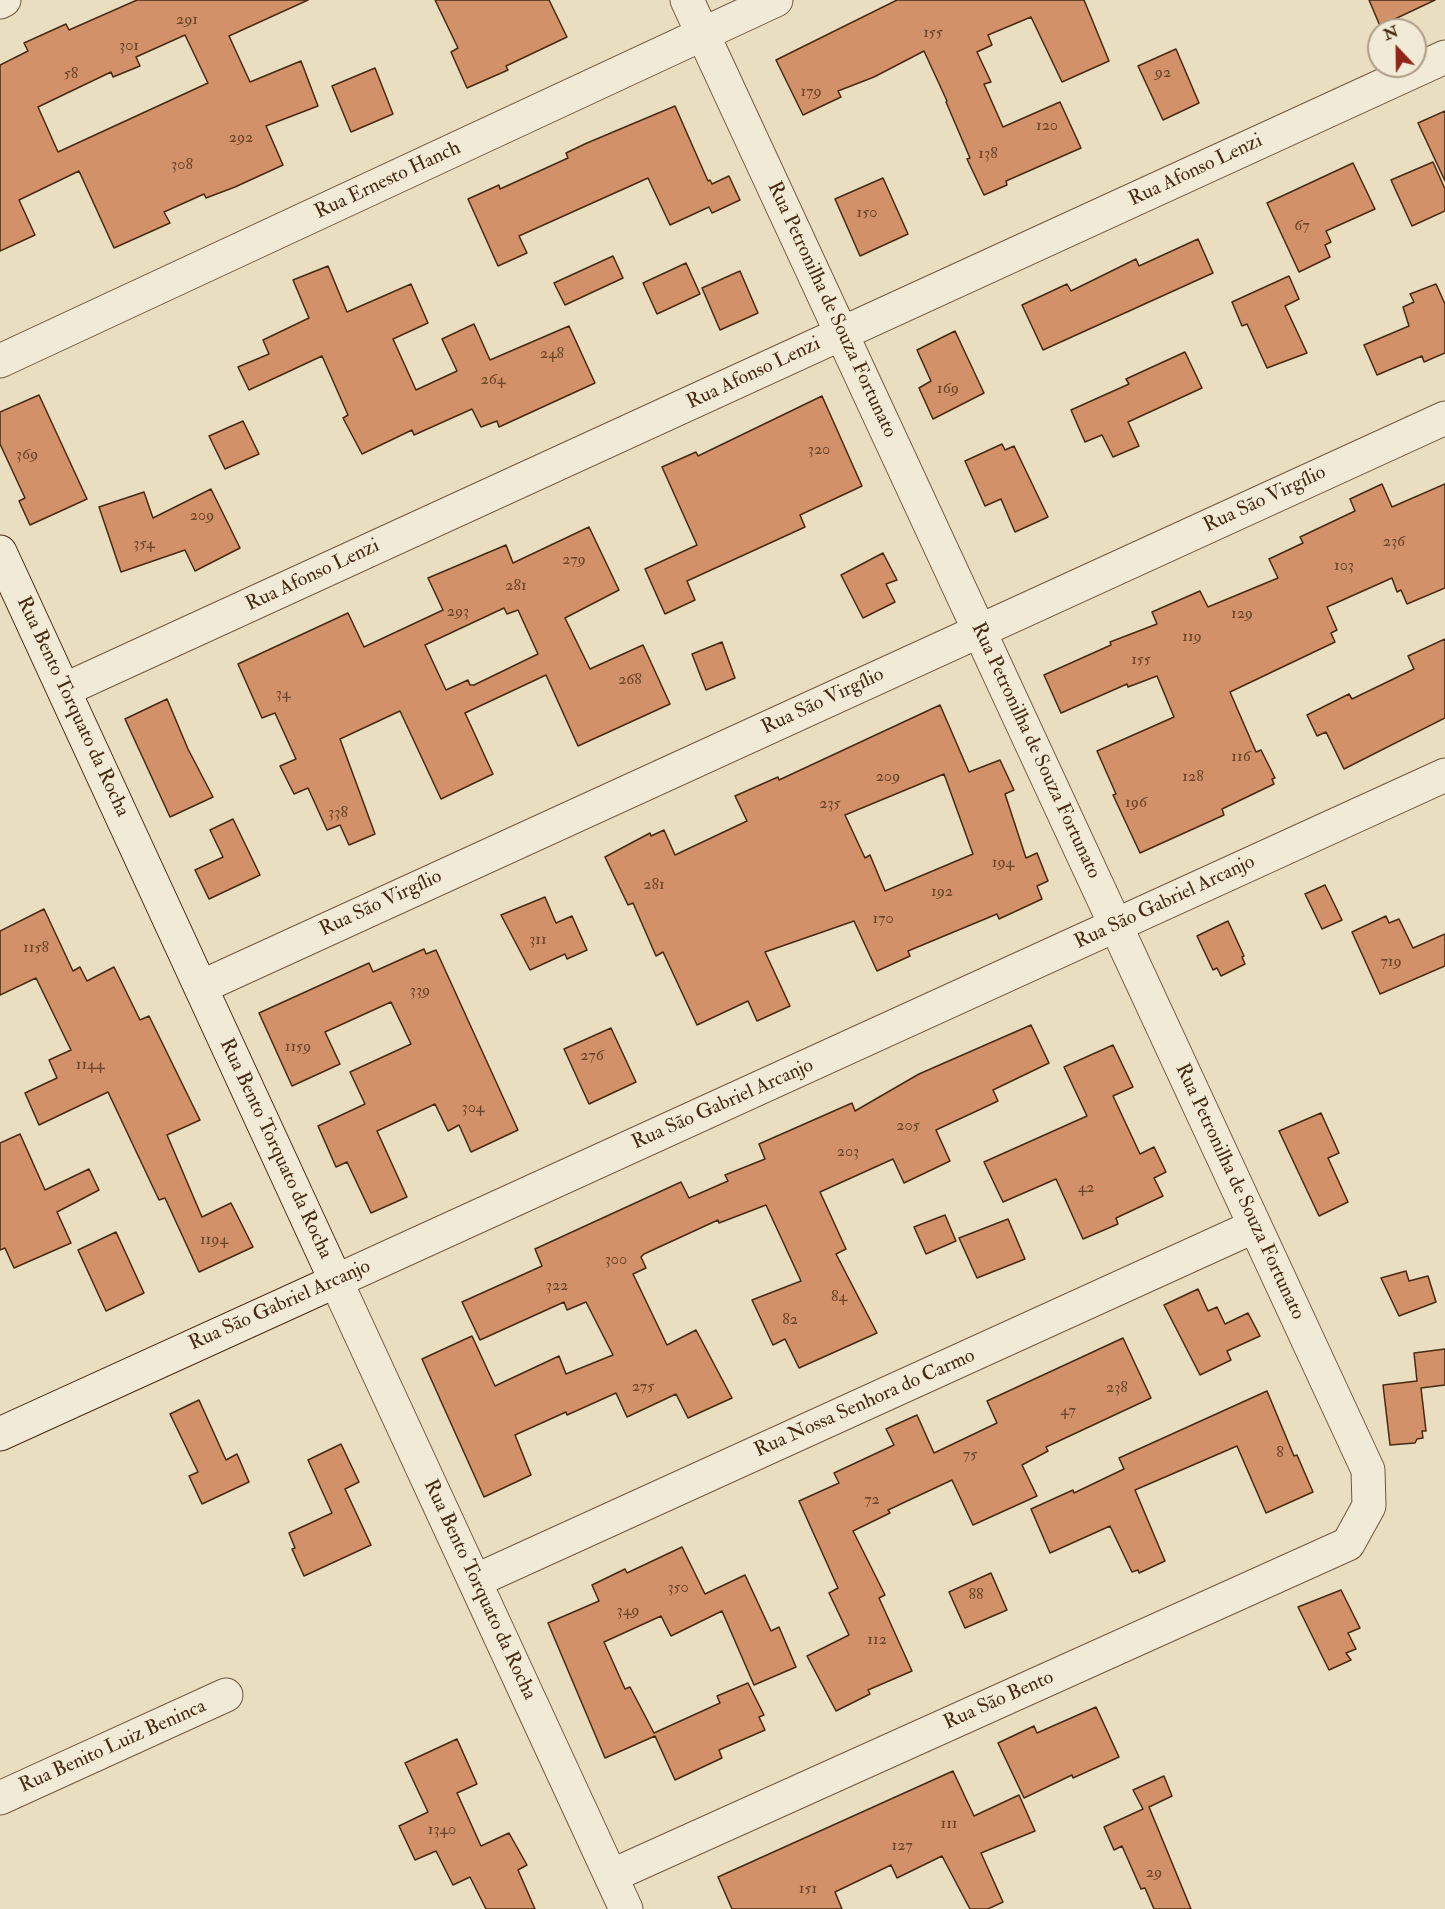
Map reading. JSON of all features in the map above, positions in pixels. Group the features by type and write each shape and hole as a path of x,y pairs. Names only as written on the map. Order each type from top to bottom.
{"street":[{"name":"Rua Petronilha de Souza Fortunato","path":"687,0 1368,1470 1368,1506"},
{"name":"Rua Ernesto Hanch","path":"0,361 776,0"},
{"name":"Rua Afonso Lenzi","path":"64,690 1445,57"},
{"name":"Rua São Virgílio","path":"201,987 1445,418"},
{"name":"Rua Bento Torquato da Rocha","path":"0,552 626,1909"},
{"name":"Rua São Gabriel Arcanjo","path":"0,1434 1445,775"},
{"name":"Rua Nossa Senhora do Carmo","path":"475,1581 1255,1226"},
{"name":"Rua São Bento","path":"611,1876 1348,1544 1368,1506"},
{"name":"Rua Benito Luiz Beninca","path":"0,1798 226,1695"}],"building":[{"path":"137,0 308,0 229,36 250,82 301,61 318,106 266,126 283,165 235,187 206,198 204,194 164,212 170,223 114,248 79,171 19,200 35,235 0,251 0,65 28,51 24,43 66,24 69,30","holes":["185,35 208,83 58,152 38,107 111,72 113,77 140,66 136,57"]},
{"path":"435,0 549,0 567,37 506,66 508,70 467,88 451,52 458,48"},
{"path":"897,0 1084,0 1109,61 1062,82 1031,17 988,35 992,45 977,52 991,82 984,84 1003,127 1060,102 1081,148 1006,181 1007,185 984,195 967,159 970,158 947,101 924,51 874,77 838,91 841,97 803,115 776,60"},
{"path":"1369,0 1435,0 1397,18 1377,18"},
{"path":"1176,49 1199,103 1163,120 1138,66"},
{"path":"375,68 393,114 351,132 332,86"},
{"path":"675,106 708,181 710,180 712,184 729,176 740,200 712,213 709,207 670,225 648,178 519,236 527,253 498,266 468,199 499,185 500,189 568,158 566,153 587,143"},
{"path":"1445,111 1445,181 1418,123"},
{"path":"1433,162 1445,189 1445,211 1412,226 1391,180"},
{"path":"1353,163 1375,209 1326,231 1331,242 1325,245 1330,257 1299,272 1267,203"},
{"path":"883,178 908,234 860,256 835,199"},
{"path":"1198,239 1213,273 1043,350 1022,305 1067,284 1071,291 1136,259 1139,266"},
{"path":"613,256 623,278 565,305 554,283"},
{"path":"686,263 700,294 657,314 643,283"},
{"path":"328,266 347,312 411,284 428,323 393,339 416,390 457,371 442,339 474,324 490,360 569,326 595,383 499,427 497,421 481,427 472,409 414,435 412,430 362,454 343,418 348,415 322,356 249,390 238,367 269,354 263,340 309,318 293,280"},
{"path":"740,271 758,313 720,330 702,288"},
{"path":"1289,276 1299,299 1285,306 1307,353 1267,368 1247,324 1242,326 1232,302"},
{"path":"1436,284 1445,304 1445,353 1424,362 1422,356 1377,375 1364,345 1409,326 1403,307 1414,302 1410,294"},
{"path":"955,331 984,393 933,419 919,388 931,381 917,350"},
{"path":"1185,352 1202,388 1128,422 1139,446 1113,457 1102,435 1085,442 1071,410 1129,384 1126,379"},
{"path":"39,395 87,499 30,525 19,501 25,498 0,444 0,412"},
{"path":"822,396 862,486 800,515 805,527 687,581 695,600 665,614 645,569 697,545 662,467 696,452 698,456"},
{"path":"243,421 259,454 225,469 209,436"},
{"path":"1002,444 1005,450 1014,446 1048,517 1015,532 1001,499 985,506 965,461"},
{"path":"1382,484 1392,507 1445,484 1445,588 1407,604 1401,590 1397,592 1392,578 1327,607 1337,630 1331,633 1335,642 1230,692 1256,752 1261,750 1275,778 1272,779 1274,784 1222,809 1224,815 1140,853 1113,795 1116,794 1097,751 1174,717 1157,676 1128,687 1127,684 1061,713 1044,675 1111,645 1110,642 1157,624 1152,612 1200,591 1208,607 1278,578 1269,559 1303,543 1300,537 1355,511 1350,499"},
{"path":"211,489 240,548 195,571 185,550 121,572 99,507 144,492 153,518"},
{"path":"589,527 619,590 565,618 590,669 643,645 670,704 578,746 546,675 465,713 493,774 441,799 400,711 340,739 375,834 349,845 340,825 327,830 308,788 294,794 280,766 296,759 275,713 262,718 238,664 348,613 364,647 443,610 428,578 506,545 513,563","holes":["504,608 507,614 518,610 538,654 474,685 470,685 468,680 446,690 425,645"]},
{"path":"883,553 897,580 886,584 895,602 863,618 841,575"},
{"path":"1445,639 1445,718 1344,769 1326,732 1317,736 1307,715 1349,694 1352,699 1414,669 1408,656"},
{"path":"722,642 735,678 706,690 692,654"},
{"path":"167,699 188,749 213,797 170,817 125,719"},
{"path":"940,705 969,772 1000,760 1014,790 1005,794 1026,858 1037,853 1048,881 1037,886 1042,899 999,919 997,914 908,951 910,956 877,971 854,921 765,952 790,1006 757,1021 748,1001 697,1025 663,952 656,956 633,903 628,905 605,857 650,833 651,836 664,830 675,855 747,821 735,796 778,777 779,780","holes":["944,774 973,854 885,891 870,855 865,858 845,815"]},
{"path":"233,819 260,875 209,899 195,870 223,857 210,830"},
{"path":"1325,885 1342,920 1322,929 1305,894"},
{"path":"545,897 556,923 572,916 587,950 567,959 565,954 530,970 501,915"},
{"path":"44,909 73,971 80,967 87,981 114,967 140,1020 149,1016 200,1120 167,1135 202,1217 231,1203 253,1247 199,1272 165,1198 159,1200 108,1092 39,1125 25,1093 57,1078 49,1060 71,1050 36,978 0,995 0,931"},
{"path":"1386,916 1389,923 1399,919 1413,948 1445,934 1445,966 1380,994 1352,932"},
{"path":"1228,921 1244,956 1242,957 1245,964 1221,976 1217,968 1213,970 1197,936"},
{"path":"424,949 426,954 436,950 518,1130 471,1152 459,1125 448,1131 435,1104 377,1131 407,1197 371,1213 347,1162 336,1167 318,1126 365,1104 350,1072 411,1044 391,1002 325,1032 340,1064 292,1086 259,1013 369,963 373,972"},
{"path":"1031,1025 1049,1063 993,1090 998,1101 936,1130 950,1161 904,1183 893,1159 820,1192 846,1249 836,1254 877,1333 799,1368 785,1339 773,1345 752,1300 801,1281 766,1205 719,1223 718,1220 644,1254 641,1257 646,1268 633,1274 667,1345 696,1330 732,1398 688,1418 676,1394 627,1417 616,1393 567,1415 566,1412 515,1435 531,1475 484,1497 422,1359 472,1336 495,1386 559,1356 566,1374 613,1355 586,1302 567,1310 564,1302 480,1340 462,1302 542,1266 535,1249 681,1182 689,1198 728,1181 725,1175 765,1159 759,1144 852,1103 855,1111 919,1074"},
{"path":"611,1028 636,1082 589,1104 564,1049"},
{"path":"1113,1045 1133,1087 1113,1096 1140,1154 1154,1147 1166,1172 1154,1178 1163,1196 1116,1218 1118,1224 1083,1239 1056,1179 1003,1202 984,1162 1087,1116 1064,1067"},
{"path":"1321,1113 1339,1153 1328,1158 1348,1202 1319,1216 1279,1131"},
{"path":"20,1134 45,1190 89,1169 99,1190 57,1212 71,1243 14,1268 5,1248 0,1250 0,1143"},
{"path":"945,1215 956,1241 926,1254 914,1227"},
{"path":"1008,1219 1025,1259 977,1278 959,1238"},
{"path":"116,1232 144,1293 106,1311 78,1250"},
{"path":"1406,1271 1409,1281 1428,1276 1436,1302 1399,1316 1381,1278"},
{"path":"1198,1289 1208,1311 1217,1307 1225,1324 1248,1313 1260,1336 1227,1351 1231,1360 1200,1375 1164,1305"},
{"path":"1123,1338 1151,1398 1046,1447 1048,1451 1022,1465 1037,1496 973,1525 952,1480 888,1510 890,1513 853,1531 885,1595 879,1598 912,1671 868,1690 870,1694 836,1711 807,1656 849,1635 829,1593 838,1588 799,1501 839,1483 834,1473 894,1445 886,1429 917,1415 934,1453 997,1423 987,1401"},
{"path":"1445,1349 1445,1385 1421,1388 1426,1431 1422,1431 1423,1438 1417,1439 1415,1443 1390,1445 1383,1385 1417,1381 1414,1353"},
{"path":"1267,1391 1294,1456 1297,1455 1313,1492 1266,1513 1237,1446 1135,1490 1165,1561 1139,1573 1138,1570 1132,1572 1110,1526 1050,1553 1031,1509 1073,1490 1074,1493 1124,1469 1119,1458"},
{"path":"199,1400 226,1460 237,1454 249,1482 202,1504 189,1476 198,1472 170,1414"},
{"path":"341,1444 359,1482 345,1489 371,1545 304,1576 292,1549 295,1548 289,1533 332,1513 308,1460"},
{"path":"682,1547 705,1594 745,1575 771,1631 779,1627 796,1667 754,1685 722,1611 671,1636 661,1616 604,1642 625,1689 630,1687 654,1733 720,1703 717,1696 748,1683 764,1715 759,1717 765,1730 719,1750 722,1758 675,1780 655,1736 605,1758 548,1623 599,1601 592,1585 625,1569 627,1573"},
{"path":"991,1573 1007,1610 965,1628 949,1592"},
{"path":"1341,1590 1360,1628 1348,1633 1356,1649 1346,1653 1351,1660 1329,1670 1298,1607"},
{"path":"1096,1707 1119,1757 1073,1778 1072,1775 1024,1798 998,1743 1034,1726 1037,1733"},
{"path":"457,1739 477,1784 457,1793 481,1846 509,1833 527,1865 518,1870 535,1909 486,1909 470,1877 453,1885 436,1851 415,1860 399,1826 428,1812 405,1763"},
{"path":"953,1771 974,1816 1019,1795 1035,1831 981,1853 1003,1902 988,1909 970,1909 942,1856 897,1878 891,1865 835,1892 842,1909 732,1909 718,1877"},
{"path":"1164,1776 1172,1796 1149,1807 1191,1909 1154,1909 1145,1888 1141,1889 1122,1846 1114,1850 1104,1827 1143,1809 1133,1790"}]}
